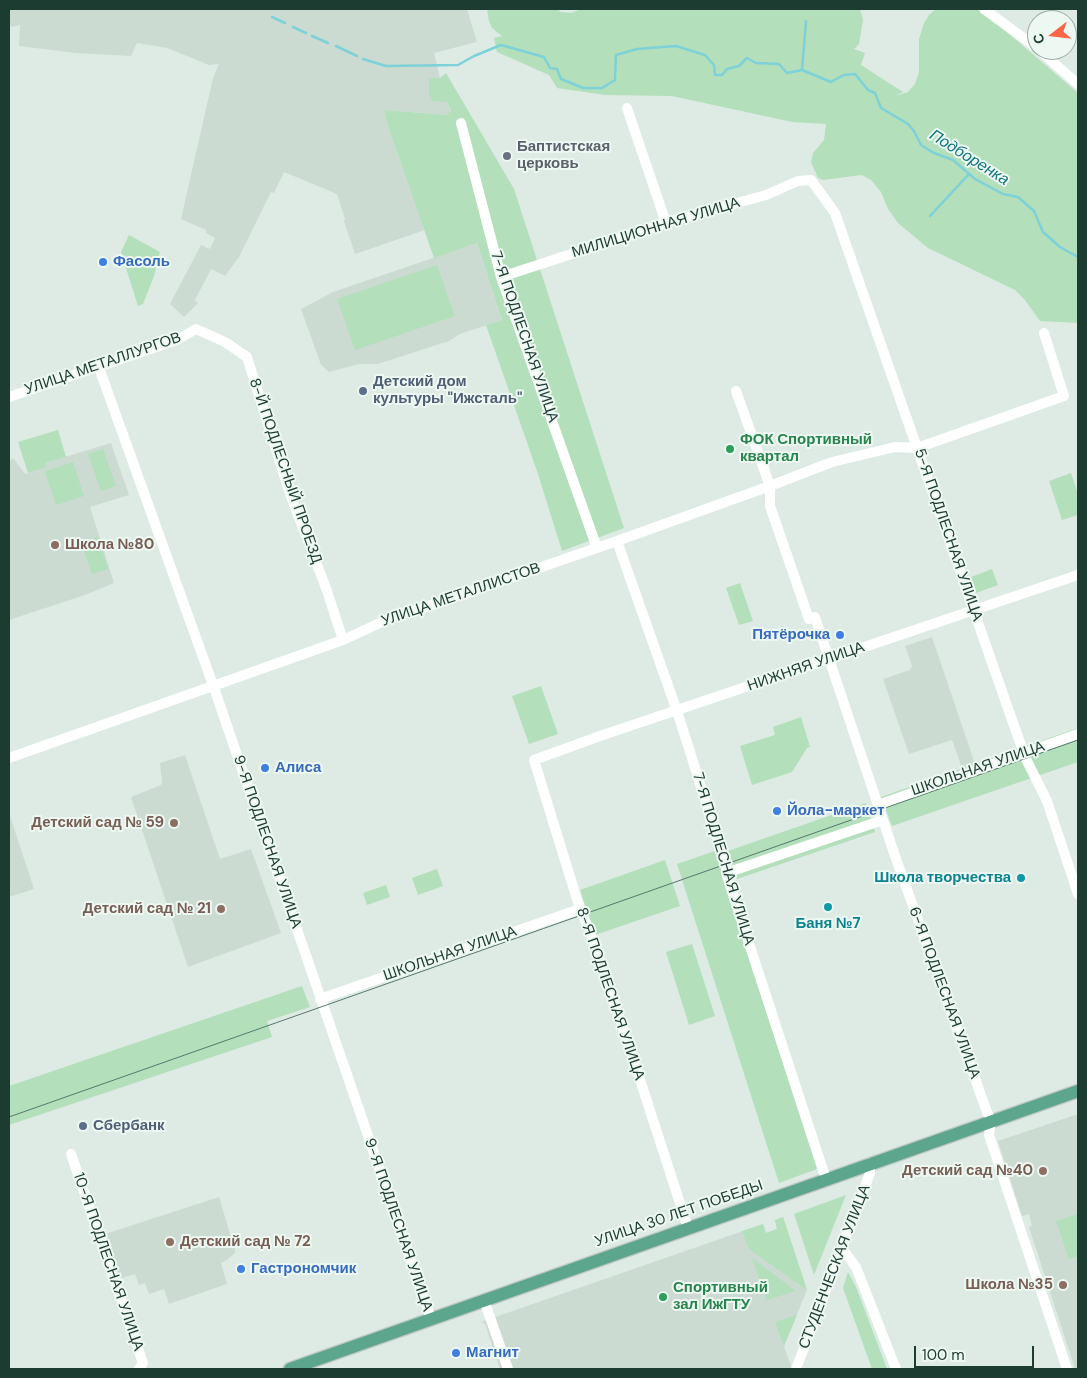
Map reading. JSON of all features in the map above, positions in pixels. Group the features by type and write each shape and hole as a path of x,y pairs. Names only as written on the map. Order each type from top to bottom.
{"main road":[{"name":"УЛИЦА 30 ЛЕТ ПОБЕДЫ","path":"290,1369 1078,1091"}],"street":[{"path":"984,9 1027,41"},
{"path":"1051,60 1078,84"},
{"path":"627,108 666,224"},
{"name":"7-Я ПОДЛЕСНАЯ УЛИЦА","path":"461,123 502,277 597,548"},
{"name":"МИЛИЦИОННАЯ УЛИЦА","path":"502,277 666,224 766,195 798,180 811,180"},
{"name":"5-Я ПОДЛЕСНАЯ УЛИЦА","path":"811,180 835,213 1025,753 1047,801 1078,894"},
{"name":"8-Й ПОДЛЕСНЫЙ ПРОЕЗД","path":"196,329 225,342 247,357 290,494 326,588 343,640"},
{"name":"УЛИЦА МЕТАЛЛУРГОВ","path":"9,397 98,365 177,340 196,329"},
{"path":"918,448 1064,396 1044,333"},
{"name":"9-Я ПОДЛЕСНАЯ УЛИЦА","path":"98,365 213,685 431,1319"},
{"name":"6-Я ПОДЛЕСНАЯ УЛИЦА","path":"736,391 770,486 770,506 829,659 883,820 990,1121 989,1135 1067,1369"},
{"name":"УЛИЦА МЕТАЛЛИСТОВ","path":"9,758 343,640 397,615 420,609 617,541 832,462 895,447 918,448"},
{"name":"7-Я ПОДЛЕСНАЯ УЛИЦА","path":"617,541 677,711 726,865 726,873 826,1179"},
{"name":"НИЖНЯЯ УЛИЦА","path":"534,760 1078,575"},
{"name":"ШКОЛЬНАЯ УЛИЦА","path":"878,805 1078,734"},
{"name":"8-Я ПОДЛЕСНАЯ УЛИЦА","path":"534,760 580,909 590,932 632,1054 688,1228"},
{"path":"726,873 883,820"},
{"name":"ШКОЛЬНАЯ УЛИЦА","path":"320,999 580,909"},
{"name":"10-Я ПОДЛЕСНАЯ УЛИЦА","path":"71,1154 143,1363 139,1369"},
{"name":"СТУДЕНЧЕСКАЯ УЛИЦА","path":"796,1369 870,1173 870,1163"},
{"path":"842,1248 856,1267 896,1369"},
{"path":"484,1300 508,1369"}],"shaded area":[{"path":"9,9 467,9 477,42 434,53 440,78 429,79 447,102 451,112 447,115 385,110 385,117 425,230 355,254 337,194 284,172 274,193 271,192 239,257 225,276 211,269 195,300 198,303 184,317 170,304 201,245 210,249 215,238 206,233 206,230 181,219 213,78 219,64 209,65 167,48 137,43 131,56 75,53 19,46 20,25 11,27 9,23"},
{"path":"477,243 502,320 460,334 449,341 378,364 359,364 329,372 321,365 301,309 333,292"},
{"name":"Школа №80","path":"111,443 129,495 90,507 114,583 85,595 9,620 9,460 14,459 25,474 46,467 45,463"},
{"path":"932,637 975,764 962,768 952,740 909,754 883,679 910,670 912,666 905,646"},
{"path":"185,755 220,859 251,849 281,933 188,967 131,797 161,785 160,763"},
{"path":"9,813 34,889 9,897"},
{"path":"1078,1114 1078,1369 1075,1369 1029,1227 1032,1226 1029,1214 1022,1216 998,1141"},
{"name":"Детский сад № 72","path":"219,1197 235,1250 235,1253 221,1263 227,1284 169,1304 164,1289 149,1294 145,1283 139,1285 135,1274 122,1278 121,1273 118,1274 105,1234"},
{"path":"783,1217 807,1290 784,1346 792,1369 500,1369 485,1324 481,1322 763,1224 766,1233 777,1229 775,1220"}],"green space":[{"path":"487,9 556,9 561,12 571,13 582,9 860,9 863,20 859,44 854,49 865,53 861,65 903,92 895,96 908,92 915,84 919,72 919,39 924,23 929,15 936,9 980,9 1027,49 1027,60 1040,60 1078,93 1078,323 1040,321 1025,300 1015,290 928,248 898,223 888,209 881,192 871,180 862,175 823,180 818,178 811,162 813,153 824,140 826,124 792,122 672,96 605,95 557,88 549,75 497,52 494,38 502,36 492,28"},
{"path":"446,73 514,189 624,528 562,551 538,474 486,325 502,320 477,243 434,258 385,117 385,110 447,115 451,111 447,102 432,101 429,94 429,78 440,78"},
{"path":"129,235 160,252 154,276 143,304 138,306 121,252"},
{"path":"437,265 455,316 355,350 337,299"},
{"path":"58,430 66,457 45,463 47,467 28,473 18,442"},
{"path":"103,449 116,486 101,491 88,454"},
{"path":"73,462 84,496 56,505 45,471"},
{"path":"1071,473 1078,494 1078,515 1062,520 1049,481"},
{"path":"98,537 108,569 92,574 81,542"},
{"path":"992,569 998,585 976,593 971,577"},
{"path":"740,583 753,621 739,625 726,588"},
{"path":"541,686 558,734 529,744 512,696"},
{"path":"801,717 810,747 807,748 792,772 752,785 740,746 775,735 773,727"},
{"path":"1078,728 1078,762 892,826 881,797"},
{"path":"866,803 875,832 737,879 728,851"},
{"path":"715,851 817,1169 779,1183 677,864"},
{"path":"665,860 680,906 595,935 580,890"},
{"path":"437,869 443,886 418,895 412,878"},
{"path":"386,885 390,897 367,905 363,893"},
{"path":"692,944 715,1016 689,1025 666,952"},
{"path":"302,986 310,1007 267,1021 272,1037 9,1125 9,1086"},
{"path":"846,1195 814,1275 794,1214"},
{"path":"1078,1214 1078,1256 1069,1259 1056,1221"},
{"path":"783,1217 807,1290 749,1249 742,1231 763,1224 766,1233 777,1229 775,1220"},
{"path":"752,1258 796,1291 767,1300"},
{"path":"848,1272 856,1287 887,1369 872,1369 843,1288"},
{"path":"797,1315 784,1346 775,1322"}],"waterway":[{"name":"Подборенка","path":"272,17 285,23"},
{"path":"802,70 806,21"},
{"name":"Подборенка","path":"293,27 306,33"},
{"name":"Подборенка","path":"312,36 328,43"},
{"name":"Подборенка","path":"363,59 386,66 458,65 501,45 544,57 550,68 557,69 561,79 583,88 602,88 615,80 616,55 637,49 676,46 705,55 714,65 715,75 722,75 727,69 739,66 747,58 756,63 779,64 787,73 802,70 831,82 844,75 855,74 868,90 875,93 881,108 908,124 921,145 934,153 953,160 975,179 1003,194 1018,197 1034,211 1043,232 1060,247 1078,257"},
{"name":"Подборенка","path":"336,46 357,56"},
{"path":"930,216 969,174"}],"tram line":[{"path":"9,1117 1078,740"}],"place":[{"name":"Баптистская церковь","path":"507,156"},
{"name":"Фасоль","path":"103,262"},
{"name":"Детский дом культуры \"Ижсталь\"","path":"363,391"},
{"name":"ФОК Спортивный квартал","path":"730,449"},
{"name":"Школа №80","path":"55,545"},
{"name":"Пятёрочка","path":"840,635"},
{"name":"Алиса","path":"265,768"},
{"name":"Йола-маркет","path":"777,811"},
{"name":"Детский сад № 59","path":"174,823"},
{"name":"Школа творчества","path":"1021,878"},
{"name":"Баня №7","path":"828,907"},
{"name":"Детский сад № 21","path":"221,909"},
{"name":"Сбербанк","path":"83,1126"},
{"name":"Детский сад №40","path":"1043,1171"},
{"name":"Детский сад № 72","path":"170,1242"},
{"name":"Гастрономчик","path":"241,1269"},
{"name":"Школа №35","path":"1063,1285"},
{"name":"Спортивный зал ИжГТУ","path":"663,1297"},
{"name":"Магнит","path":"456,1353"}]}
